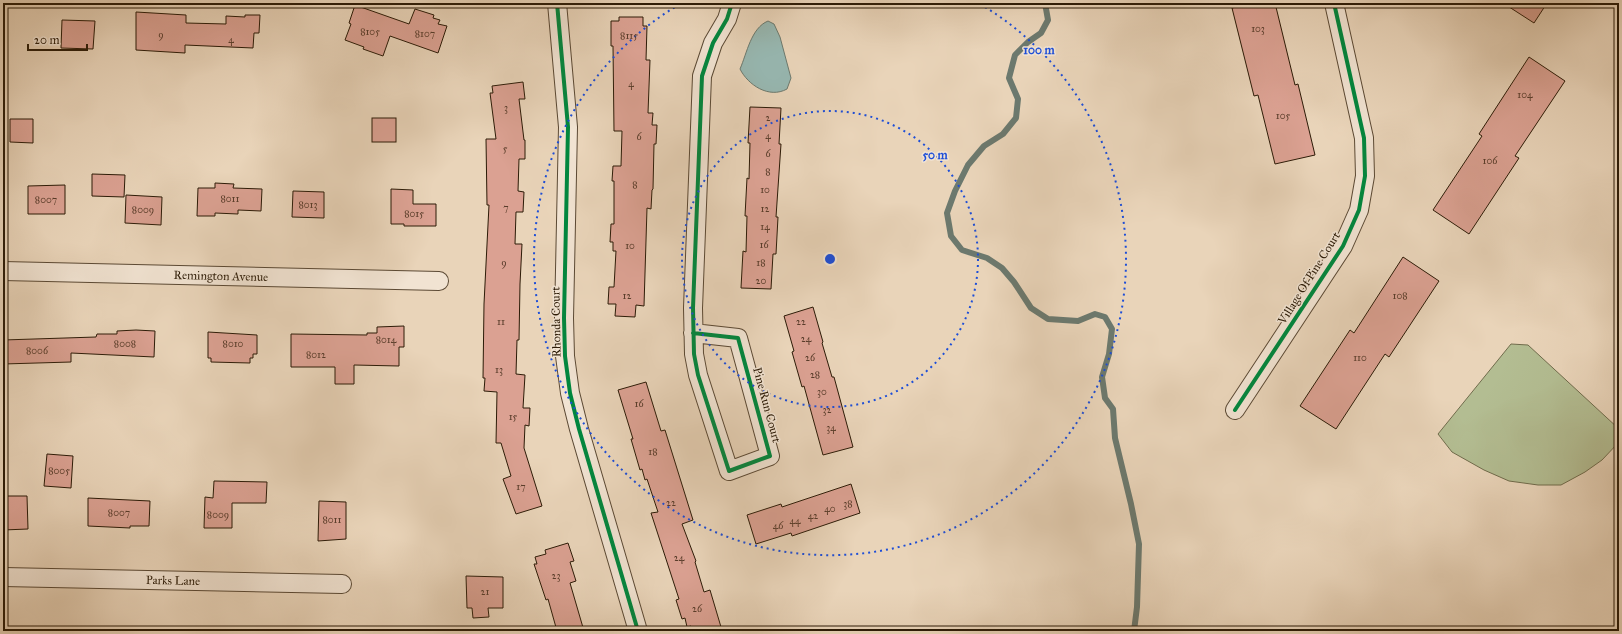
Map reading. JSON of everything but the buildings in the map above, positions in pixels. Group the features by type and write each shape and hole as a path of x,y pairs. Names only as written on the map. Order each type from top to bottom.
{"street":[{"name":"Rhonda Court","path":"558,3 568,127 564,318 565,356 570,393 579,429 638,631"},
{"name":"Pine Run Court","path":"693,333 738,338 770,456 729,471 698,375 694,354 693,333 702,76 713,43 727,19 732,3"},
{"name":"Village Of Pine Court","path":"1235,410 1343,246 1359,210 1365,176 1364,138 1334,3"},
{"name":"Remington Avenue","path":"3,271 439,281"},
{"name":"Parks Lane","path":"3,577 342,584"}],"green space":[{"path":"1511,344 1528,345 1619,429 1619,442 1602,460 1585,472 1561,485 1538,485 1509,481 1484,470 1452,452 1438,434"}],"water":[{"path":"768,21 774,24 780,37 791,78 787,89 780,92 760,89 748,80 740,69 747,49 757,29"}],"waterway":[{"path":"1045,3 1048,20 1041,33 1028,42 1015,55 1009,78 1018,99 1016,118 1003,134 984,146 968,165 955,191 947,213 951,236 962,250 987,258 1002,268 1014,282 1031,308 1048,319 1078,321 1095,314 1105,317 1112,329 1109,354 1102,377 1105,398 1113,409 1115,438 1139,544 1137,607 1134,631"}],"cycle path":[{"path":"557,3 568,127 564,318 565,356 570,393 579,429 638,631"},
{"path":"693,333 738,338 770,456 729,471 698,375 694,354 693,308 702,76 713,43 727,19 732,3"},
{"path":"1235,410 1343,246 1359,210 1365,176 1364,138 1334,3"}]}
